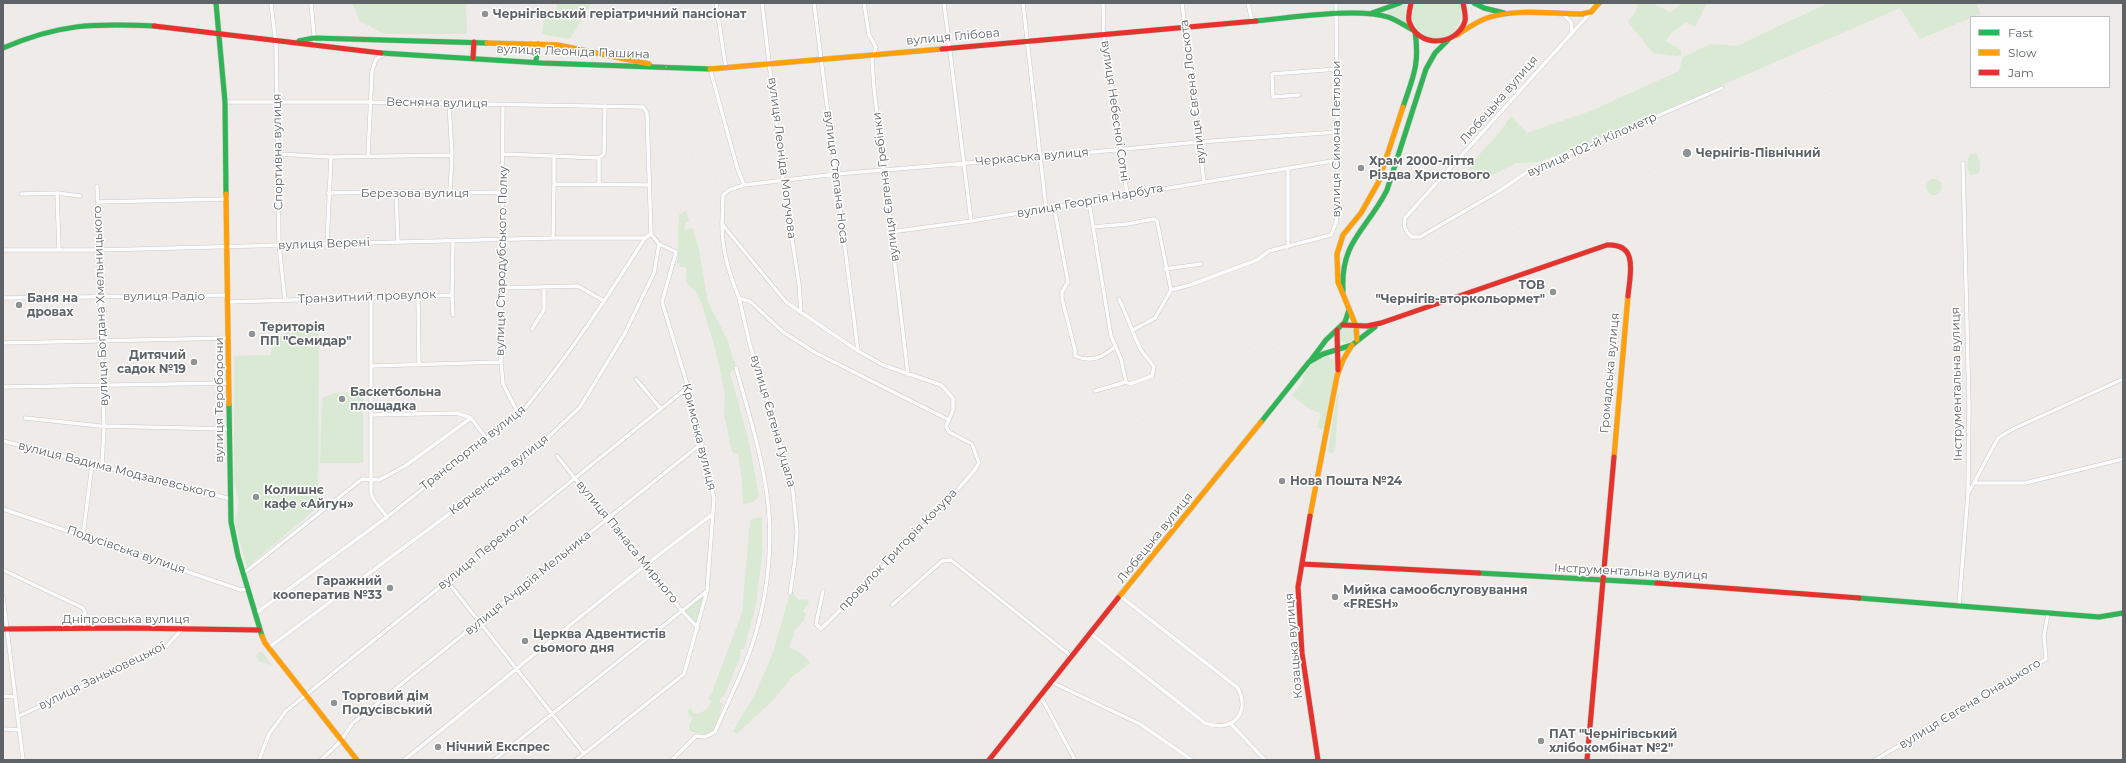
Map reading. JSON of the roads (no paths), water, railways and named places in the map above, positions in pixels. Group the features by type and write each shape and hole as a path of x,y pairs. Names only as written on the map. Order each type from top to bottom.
{"main road":[{"name":"вулиця Тероборони","path":"216,3 220,32 225,102 229,295 228,383 233,538 256,613 259,630 268,648 357,760"},
{"name":"вулиця Глібова","path":"1369,14 1400,3"},
{"path":"1357,341 1352,316 1345,300 1337,274 1337,254 1343,235 1369,202 1380,176 1417,66 1418,53 1414,31 1408,15 1411,3"},
{"path":"1457,35 1465,19 1463,3"},
{"path":"1474,3 1488,9 1511,14"},
{"name":"Любецька вулиця","path":"1591,12 1599,3"},
{"path":"1345,300 1342,279 1346,255 1352,241 1381,205 1426,69 1435,53 1448,40 1481,20 1511,14 1563,14 1591,12"},
{"name":"вулиця Глібова","path":"656,65 710,69 726,68 1336,14 1369,14 1388,17 1414,31 1430,42 1448,40"},
{"path":"3,48 33,35 62,28 94,24 153,26 295,41"},
{"name":"вулиця Леоніда Пашина","path":"295,41 314,38 538,44 578,48 656,65"},
{"name":"вулиця Леоніда Пашина","path":"295,41 315,46 386,53 595,65 656,65"},
{"path":"473,58 474,42"},
{"path":"536,61 538,44"},
{"name":"Громадська вулиця","path":"1381,323 1607,244 1618,243 1627,249 1630,256 1628,297 1587,760"},
{"path":"1310,362 1326,340 1348,317 1349,310"},
{"path":"1352,316 1364,326"},
{"path":"1340,327 1355,327 1381,323"},
{"path":"1336,337 1342,346 1351,346 1381,323"},
{"path":"1338,373 1336,337 1340,327"},
{"name":"Любецька вулиця","path":"990,760 1071,656 1310,362 1323,354 1351,346"},
{"name":"Козацька вулиця","path":"1318,760 1306,689 1298,614 1298,587 1338,373 1351,346"},
{"path":"1323,354 1334,356 1338,364"},
{"name":"Інструментальна вулиця","path":"1302,564 1807,592 2099,617 2114,616 2123,612"},
{"name":"Дніпровська вулиця","path":"5,629 84,628 259,630"}],"street":[{"name":"Спортивна вулиця","path":"272,3 277,101 279,245 285,300"},
{"path":"312,3 315,46"},
{"path":"716,3 726,68"},
{"name":"вулиця Леоніда Могучова","path":"762,3 783,181 799,284 801,313"},
{"name":"вулиця Степана Носа","path":"814,3 858,351"},
{"name":"вулиця Євгена Гребінки","path":"864,3 869,35 876,47 872,60 874,88 908,375"},
{"path":"944,3 971,221"},
{"path":"1023,3 1046,208"},
{"name":"вулиця Небесної Сотні","path":"1102,3 1106,57 1110,71 1127,194"},
{"name":"вулиця Євгена Лоскота","path":"1182,3 1204,182"},
{"path":"1248,3 1252,21"},
{"name":"вулиця Симона Петлюри","path":"1171,290 1190,285 1257,260 1269,251 1288,248 1331,235 1336,217 1338,160 1336,3"},
{"name":"Любецька вулиця","path":"1405,229 1405,218 1444,177 1591,12"},
{"path":"1563,14 1570,20 1572,33"},
{"path":"368,156 372,71 376,59 386,53"},
{"path":"710,69 737,166 744,185"},
{"path":"1299,94 1273,97 1272,74 1337,69"},
{"name":"вулиця 102-й Кілометр","path":"1405,229 1412,237 1420,237 1499,191 1528,172 1722,88"},
{"name":"Весняна вулиця","path":"225,102 370,102 643,107 647,113 649,185"},
{"path":"449,103 452,155 450,190"},
{"name":"вулиця Стародубського Полку","path":"503,105 501,362 503,384 518,413"},
{"path":"599,184 600,158 604,154 605,106"},
{"name":"Черкаська вулиця","path":"722,224 723,195 729,190 744,185 836,174 963,162 1040,158 1120,148 1337,132"},
{"path":"278,154 331,157 452,155"},
{"path":"503,154 600,158"},
{"path":"553,238 554,156"},
{"path":"327,244 328,193 331,157"},
{"name":"вулиця Георгія Нарбута","path":"891,232 1089,202 1127,194 1338,160"},
{"name":"Інструментальна вулиця","path":"1959,605 1968,493 1969,406 1963,163"},
{"path":"1288,168 1288,248"},
{"path":"554,182 554,184 649,185 651,234 659,244"},
{"name":"вулиця Богдана Хмельницького","path":"97,186 104,426 102,467"},
{"name":"Березова вулиця","path":"328,193 450,190 454,193 502,192"},
{"path":"396,192 398,242"},
{"path":"56,193 59,249"},
{"path":"20,194 56,193 80,196"},
{"path":"98,202 226,199"},
{"path":"1089,202 1111,336 1122,359 1126,382"},
{"path":"1054,207 1068,282 1062,292 1062,299 1075,350 1075,356 1091,360 1101,358 1116,346"},
{"path":"1093,227 1127,224 1154,219 1157,221 1165,269 1171,290 1155,318 1133,330"},
{"path":"722,224 722,243 727,270 739,298 751,302 783,332 816,352 950,420"},
{"name":"провулок Григорія Кочура","path":"722,224 786,302 858,351 883,365 908,375 941,385 953,398 954,410 946,426 949,432 972,444 979,463 934,516 821,629 816,624 823,591"},
{"path":"645,238 651,234"},
{"name":"вулиця Верені","path":"3,250 99,250 553,238 645,238"},
{"name":"Транспортна вулиця","path":"256,613 387,517 526,407 545,384 604,301 645,238"},
{"name":"Транзитний провулок","path":"229,302 452,294 453,241"},
{"name":"Кримська вулиця","path":"576,760 684,674 698,628 707,591 710,570 714,498 688,388 662,302 676,252 659,244"},
{"name":"Керченська вулиця","path":"268,648 495,480 542,443 580,406 624,335 654,273 659,244"},
{"path":"1165,269 1201,264"},
{"path":"501,288 578,286 604,301"},
{"path":"532,329 544,310 544,287"},
{"path":"452,294 453,314"},
{"name":"вулиця Радіо","path":"3,298 229,295"},
{"path":"418,296 419,365"},
{"path":"371,298 371,494 387,517"},
{"name":"вулиця Євгена Гуцала","path":"739,298 750,345 792,483 797,531 795,560 790,593"},
{"path":"1095,391 1126,382 1130,384 1154,374 1154,367 1151,362 1146,360 1118,299"},
{"path":"3,343 229,338"},
{"path":"371,366 501,362"},
{"path":"672,760 696,736 706,737 715,732 749,654 758,624 766,586 769,552 767,495 753,425 736,368"},
{"path":"636,379 661,409"},
{"path":"1968,493 1998,438 2013,429 2123,379"},
{"path":"3,386 228,383"},
{"name":"вулиця Перемоги","path":"259,760 269,734 286,711 688,388"},
{"path":"371,415 457,413 471,418 486,438"},
{"path":"25,418 104,426 229,429"},
{"path":"244,573 362,479 379,480 405,466 471,418"},
{"name":"вулиця Вадима Модзалевського","path":"3,441 92,465 231,499"},
{"name":"вулиця Андрія Мельника","path":"321,760 341,741 353,723 702,443"},
{"name":"вулиця Панаса Мирного","path":"557,456 681,610 698,628"},
{"path":"1974,483 2025,483 2123,459"},
{"path":"83,535 92,465"},
{"name":"Подусівська вулиця","path":"3,509 242,590 248,589"},
{"path":"404,760 517,670 644,564 712,514"},
{"path":"892,605 942,561 951,560 1071,656"},
{"path":"3,570 83,608 85,612 84,628"},
{"path":"447,582 584,754"},
{"path":"494,760 551,713 707,591"},
{"path":"1090,633 1205,723 1220,727 1232,724 1238,717 1241,699 1238,688 1120,596"},
{"path":"3,597 5,629 23,760"},
{"name":"вулиця Євгена Онацького","path":"1875,760 2046,658 2044,636 2048,613"},
{"name":"вулиця Заньковецької","path":"17,717 166,647 182,629"},
{"path":"1051,682 1140,724 1192,760"},
{"path":"1040,695 1075,760"},
{"path":"3,696 15,697"},
{"path":"1232,724 1265,760"},
{"path":"3,729 19,730"},
{"path":"1184,760 1187,756"}],"railway":[{"path":"648,3 761,410 773,461 777,486 780,537 775,596 769,625 751,681 739,708 709,760"},
{"path":"1721,18 1754,3"},
{"path":"1934,3 1972,9 2008,3"},
{"path":"1985,16 2019,3"},
{"path":"1930,39 1970,22"},
{"path":"720,760 970,507 1044,450 1081,427 1146,393 1970,29"},
{"path":"706,142 715,178 715,228"},
{"path":"740,760 818,681 899,616 1024,504 1079,458 1115,436 1321,321"},
{"path":"992,447 1065,408 1083,402 1147,388"}],"place":[{"name":"Чернігівський геріатричний пансіонат","path":"485,14"},
{"name":"Чернігів-Північний","path":"1687,153"},
{"name":"Храм 2000-ліття Різдва Христового","path":"1361,168"},
{"name":"ТОВ \"Чернігів-вторкольормет\"","path":"1553,292"},
{"name":"Баня на дровах","path":"19,305"},
{"name":"Територія ПП \"Семидар\"","path":"252,334"},
{"name":"Дитячий садок №19","path":"194,362"},
{"name":"Баскетбольна площадка","path":"342,399"},
{"name":"Нова Пошта №24","path":"1282,481"},
{"name":"Колишнє кафе «Айгун»","path":"256,497"},
{"name":"Гаражний кооператив №33","path":"390,588"},
{"name":"Мийка самообслуговування «FRESH»","path":"1335,597"},
{"name":"Церква Адвентистів сьомого дня","path":"525,641"},
{"name":"Торговий дім Подусівський","path":"334,703"},
{"name":"ПАТ \"Чернігівський хлібокомбінат №2\"","path":"1541,741"},
{"name":"Нічний Експрес","path":"438,747"}]}
